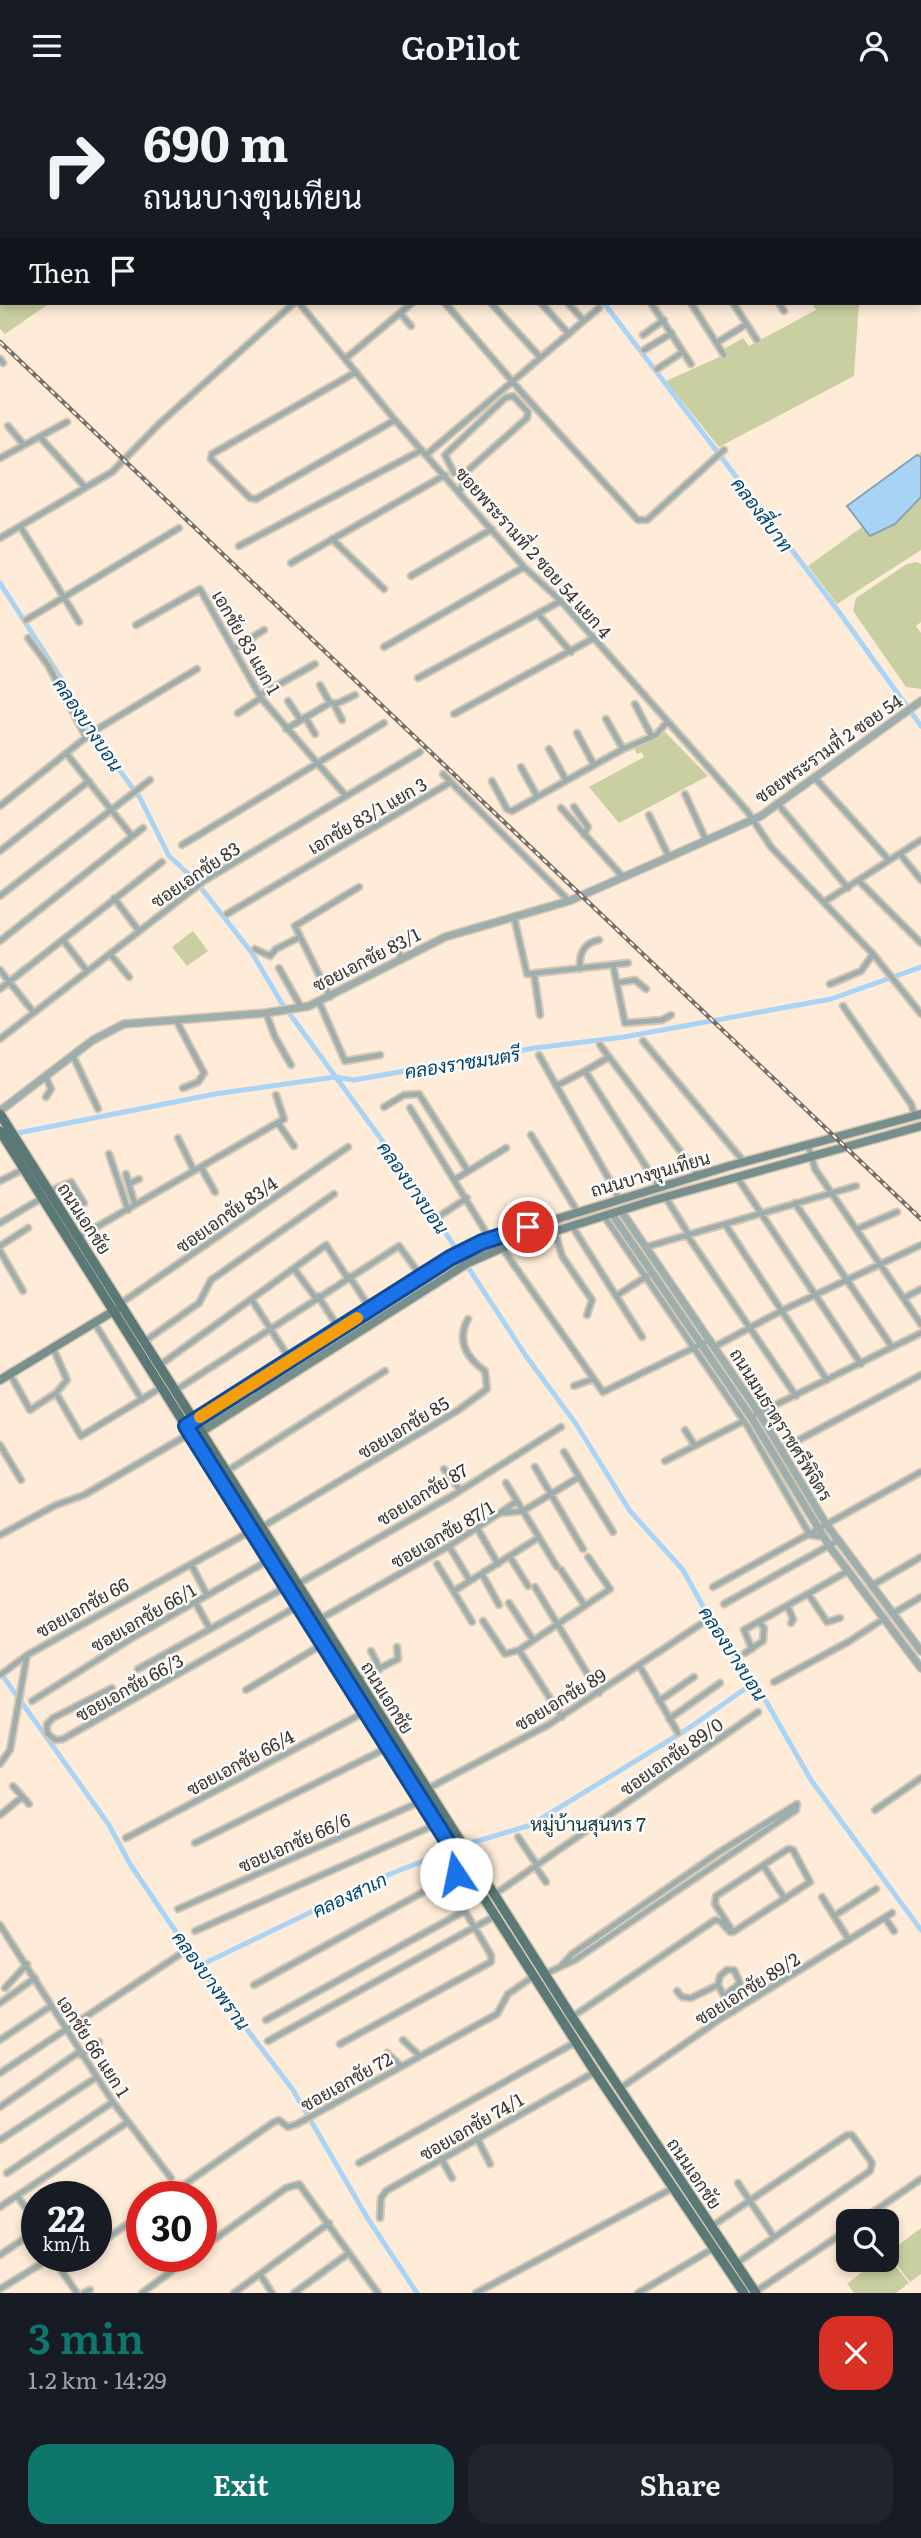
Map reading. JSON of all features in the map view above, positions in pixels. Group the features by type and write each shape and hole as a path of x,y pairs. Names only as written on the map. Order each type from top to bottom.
{"main road":[{"name":"ถนนเอกชัย","path":"0,1112 4,1129 120,1309 145,1341 196,1420 320,1619 342,1664"},
{"name":"ถนนบางขุนเทียน","path":"190,1432 196,1420 340,1330 370,1308 450,1258 490,1239 613,1200 918,1114"},
{"name":"ถนนบางขุนเทียน","path":"190,1432 202,1430 468,1263 502,1248 613,1213 921,1126"},
{"path":"856,1132 859,1143"},
{"name":"ถนนเอกชัย","path":"14,1144 24,1169 79,1237 162,1387 298,1606 323,1644 358,1685 619,2089 756,2292"},
{"path":"613,1200 613,1213"},
{"path":"0,1380 120,1309"},
{"path":"291,1361 296,1369"},
{"name":"ถนนเอกชัย","path":"358,1685 367,1711 448,1842 595,2072 744,2293"}],"street":[{"path":"0,538 112,472 160,423 294,305"},
{"name":"ซอยพระรามที่ 2 ซอย 54 แยก 4","path":"298,305 524,567 561,601 594,638 752,819 771,847 873,954 921,1014"},
{"path":"345,359 410,305"},
{"path":"447,305 511,381 641,522 715,455 724,450"},
{"path":"493,305 540,357"},
{"path":"543,305 568,333"},
{"path":"570,305 583,320"},
{"path":"653,305 691,363"},
{"path":"692,305 724,355"},
{"path":"734,305 757,340"},
{"path":"780,305 784,311"},
{"path":"239,546 425,452 599,308"},
{"path":"400,313 411,326"},
{"path":"642,335 664,320"},
{"path":"716,344 747,324"},
{"path":"644,350 672,333"},
{"path":"657,369 683,352"},
{"path":"356,372 212,454 212,461 250,498 256,499 395,420"},
{"path":"513,396 528,412 527,418 464,474 454,473 444,455 505,398 513,396"},
{"path":"0,458 66,422"},
{"path":"8,426 23,445"},
{"path":"40,437 85,487"},
{"path":"459,491 465,482 464,474"},
{"path":"291,563 445,475"},
{"path":"20,526 79,622"},
{"path":"26,620 180,528"},
{"path":"411,576 492,529"},
{"path":"332,539 384,589"},
{"path":"384,646 524,567"},
{"name":"เอกชัย 83 แยก 1","path":"136,625 197,588 260,697 346,796"},
{"path":"418,678 561,601"},
{"path":"538,614 571,652"},
{"path":"234,649 264,629"},
{"path":"28,638 48,665 86,737"},
{"path":"454,714 594,638"},
{"path":"238,713 314,664"},
{"path":"0,806 94,731 197,670"},
{"path":"320,684 342,720"},
{"path":"286,729 332,703 355,695"},
{"path":"288,701 315,734"},
{"name":"ซอยพระรามที่ 2 ซอย 54","path":"752,819 920,702"},
{"path":"635,704 651,735"},
{"path":"606,719 623,749"},
{"path":"182,845 383,723"},
{"path":"492,781 509,810 651,735 666,723"},
{"path":"577,733 594,765"},
{"path":"549,749 566,780"},
{"name":"ซอยเอกชัย 83","path":"0,1039 204,881 420,752"},
{"path":"66,753 132,836"},
{"path":"521,767 537,796"},
{"path":"443,774 449,783"},
{"path":"814,777 889,860"},
{"path":"0,851 89,781"},
{"path":"0,896 110,809 150,781"},
{"name":"เอกชัย 83/1 แยก 3","path":"227,913 449,783 569,901"},
{"path":"685,794 706,840"},
{"path":"776,803 848,888"},
{"path":"574,807 588,827 584,835"},
{"path":"561,808 623,877"},
{"path":"649,815 669,857"},
{"name":"ซอยเอกชัย 83/1","path":"0,1112 73,1056 124,1024 277,1012 319,1002 445,937 569,901 752,819"},
{"path":"0,941 143,828"},
{"path":"824,902 921,840"},
{"path":"900,854 921,880"},
{"path":"0,989 162,862"},
{"path":"859,881 921,943"},
{"path":"330,997 295,928 297,923 359,887"},
{"path":"114,898 139,931"},
{"path":"514,917 527,974 628,963"},
{"path":"255,950 270,957 276,949 300,937"},
{"path":"63,940 87,971"},
{"path":"580,969 582,951 589,943 599,940"},
{"path":"393,941 402,959"},
{"path":"110,954 129,977"},
{"path":"830,984 861,971 873,954"},
{"path":"613,965 626,1024 662,1020 671,1015"},
{"path":"279,968 297,1008"},
{"path":"0,970 34,1013"},
{"path":"534,974 540,1015"},
{"path":"617,983 635,980 646,989"},
{"path":"319,1002 345,1061 380,1055"},
{"path":"843,1006 918,1114"},
{"path":"266,1013 275,1037 291,1065"},
{"path":"175,1018 204,1073 198,1082 183,1088"},
{"path":"643,1041 744,1162"},
{"path":"600,1045 699,1176"},
{"path":"539,1055 615,1190 613,1200"},
{"path":"73,1056 98,1108"},
{"path":"556,1086 609,1057"},
{"path":"585,1071 659,1187"},
{"path":"46,1077 51,1089 46,1097"},
{"path":"79,1237 278,1123 285,1117 276,1095"},
{"path":"384,1107 404,1095 422,1096 468,1171"},
{"path":"410,1108 490,1239"},
{"path":"278,1123 294,1146"},
{"path":"531,1135 577,1211"},
{"path":"178,1138 194,1171"},
{"path":"808,1145 815,1169 921,1324"},
{"name":"ซอยเอกชัย 83/4","path":"120,1309 348,1147"},
{"path":"454,1180 506,1148"},
{"path":"109,1154 128,1210"},
{"path":"201,1167 215,1192"},
{"path":"0,1181 24,1169"},
{"path":"126,1174 135,1205"},
{"path":"737,1177 759,1214 861,1364"},
{"path":"129,1184 139,1179"},
{"path":"0,1223 69,1181 84,1203"},
{"path":"646,1247 856,1186"},
{"path":"145,1341 200,1303 211,1280 334,1194"},
{"path":"438,1217 467,1198"},
{"path":"666,1198 796,1396"},
{"path":"795,1203 892,1347"},
{"path":"857,1229 897,1212"},
{"name":"ถนนมนธาตุราชศรีพิจิตร","path":"613,1213 646,1247 747,1419 810,1535"},
{"name":"ถนนมนธาตุราชศรีพิจิตร","path":"613,1213 647,1276 759,1413 822,1526 824,1537 846,1569 921,1651"},
{"name":"ถนนมนธาตุราชศรีพิจิตร","path":"613,1213 705,1348"},
{"path":"725,1224 827,1380"},
{"path":"572,1226 642,1337"},
{"path":"0,1246 28,1228"},
{"path":"555,1232 562,1256 592,1300 587,1315"},
{"path":"340,1330 317,1296 295,1271 295,1264 328,1245 370,1308"},
{"path":"502,1248 603,1392 750,1328 921,1245"},
{"path":"176,1390 317,1296 399,1246 421,1276"},
{"path":"0,1251 3,1264 23,1291"},
{"path":"160,1366 295,1271"},
{"path":"616,1296 647,1276"},
{"path":"904,1298 921,1289"},
{"path":"252,1300 291,1361"},
{"name":"ซอยเอกชัย 85","path":"262,1527 457,1411 487,1389 485,1371 473,1363 464,1348 462,1337 468,1319"},
{"path":"92,1328 142,1400"},
{"path":"665,1461 921,1333"},
{"path":"10,1374 30,1410 56,1393 67,1380 54,1350"},
{"path":"227,1471 385,1371"},
{"path":"780,1450 921,1375"},
{"path":"575,1386 593,1379"},
{"path":"56,1393 81,1436 162,1387"},
{"name":"ถนนมนธาตุราชศรีพิจิตร","path":"747,1419 822,1526 837,1541 871,1586 921,1668"},
{"name":"ซอยเอกชัย 87","path":"298,1584 460,1490 561,1427"},
{"path":"685,1430 695,1446"},
{"path":"0,1535 56,1505 84,1495 190,1432"},
{"path":"0,1445 21,1480"},
{"path":"564,1452 613,1532"},
{"path":"535,1467 583,1549"},
{"path":"444,1469 460,1490"},
{"path":"713,1587 921,1472"},
{"name":"ซอยเอกชัย 87/1","path":"320,1619 449,1546 500,1513 523,1511 579,1477"},
{"path":"506,1483 538,1538 585,1606"},
{"path":"500,1513 517,1501"},
{"path":"477,1528 498,1564"},
{"name":"ซอยเอกชัย 66","path":"0,1764 10,1750 26,1655 251,1531"},
{"path":"810,1535 824,1537"},
{"path":"454,1591 538,1538"},
{"path":"724,1604 837,1541"},
{"path":"449,1546 470,1581"},
{"path":"510,1556 558,1624 599,1693"},
{"path":"483,1621 505,1654 519,1650 611,1588 588,1557"},
{"path":"871,1586 921,1557"},
{"name":"ซอยเอกชัย 66/1","path":"32,1701 269,1559"},
{"path":"752,1649 744,1630 808,1595 853,1562"},
{"path":"191,1564 207,1595"},
{"path":"437,1564 472,1622"},
{"path":"482,1574 499,1605"},
{"path":"138,1669 286,1587"},
{"path":"808,1595 827,1622 840,1618"},
{"path":"774,1682 795,1674 921,1597"},
{"path":"195,1602 210,1629"},
{"path":"509,1603 533,1640"},
{"name":"ซอยเอกชัย 66/3","path":"113,1688 53,1718 47,1724 47,1733 55,1740 63,1739 298,1606"},
{"path":"788,1607 793,1619 791,1623"},
{"path":"745,1653 763,1641 764,1628 760,1622"},
{"name":"ซอยเอกชัย 89","path":"427,1789 562,1717 701,1623"},
{"path":"246,1690 323,1644"},
{"path":"358,1685 398,1659 397,1647"},
{"path":"519,1650 562,1717"},
{"path":"371,1651 380,1669"},
{"path":"2,1673 26,1655"},
{"path":"639,1665 678,1733"},
{"path":"659,1701 694,1677"},
{"path":"669,1719 720,1683"},
{"name":"ซอยเอกชัย 66/4","path":"126,1838 367,1711"},
{"name":"ซอยเอกชัย 89/0","path":"495,1894 758,1711"},
{"path":"195,1843 389,1747"},
{"path":"875,1810 921,1778"},
{"path":"13,1786 29,1804"},
{"path":"0,1815 22,1797"},
{"name":"ซอยเอกชัย 66/6","path":"178,1909 422,1801"},
{"path":"545,1974 575,1960 796,1810 797,1804 721,1851 572,1954 562,1965"},
{"path":"195,1931 437,1823"},
{"path":"518,1837 546,1882"},
{"path":"788,1849 793,1850 810,1880 733,1932 714,1899 788,1849"},
{"path":"254,1986 454,1875 452,1863 458,1857"},
{"path":"764,1865 785,1899"},
{"path":"834,1916 876,1889"},
{"path":"821,1897 849,1940"},
{"path":"266,2020 461,1913 466,1913 491,1955 491,1962 340,2044"},
{"name":"ซอยเอกชัย 89/2","path":"619,2089 733,2012 892,1913"},
{"path":"268,2041 496,1916"},
{"path":"885,1918 894,1931"},
{"path":"572,2017 715,1920 733,1932"},
{"name":"เอกชัย 66 แยก 1","path":"0,1925 113,2102 171,2178"},
{"path":"0,2073 179,1955"},
{"path":"5,1988 27,1964"},
{"path":"724,1996 738,1986 739,1976 734,1971 727,1970 720,1976 718,1985 724,1996 733,2012"},
{"name":"ซอยเอกชัย 72","path":"189,2181 274,2122 279,2120 288,2127 297,2124 497,2014 508,1994 534,1976"},
{"path":"0,2003 35,1979"},
{"path":"677,1990 682,1997 691,1998 718,1985"},
{"path":"0,2040 51,2006"},
{"path":"402,2040 420,2056"},
{"path":"0,2107 99,2042"},
{"path":"359,2163 576,2042"},
{"path":"387,2053 401,2066"},
{"name":"ซอยเอกชัย 74/1","path":"380,2218 381,2198 386,2191 595,2072"},
{"path":"0,2140 97,2077"},
{"path":"7,2173 113,2102"},
{"path":"0,2207 128,2122"},
{"path":"712,2226 848,2135 852,2135 872,2163 870,2171 737,2263"},
{"path":"477,2138 491,2164"},
{"path":"441,2158 452,2178"},
{"path":"877,2209 921,2179"},
{"path":"738,2183 774,2237"},
{"path":"217,2238 286,2188 299,2185 378,2293"},
{"path":"476,2293 673,2188"},
{"path":"17,2196 21,2201"},
{"path":"234,2293 329,2223"},
{"path":"756,2292 836,2238"},
{"path":"0,2255 21,2241"},
{"path":"638,2293 714,2248"},
{"path":"294,2293 349,2253"},
{"path":"0,2289 27,2272"},
{"path":"63,2272 77,2293"},
{"path":"142,2293 170,2272"},
{"path":"260,2274 272,2293"}],"green space":[{"path":"0,305 47,305 5,334 0,329"},
{"path":"813,305 859,305 854,376 719,447 666,381 726,354 724,349 743,338 749,346 816,310"},
{"path":"921,452 921,550 837,604 808,566 862,527 847,506"},
{"path":"907,564 921,564 921,622 916,626 921,633 921,689 906,687 853,611 856,598"},
{"path":"665,732 708,776 619,823 589,787 644,757 642,752 637,754 634,748"},
{"path":"193,931 208,951 187,966 172,947"},
{"path":"921,2228 921,2274 910,2282 899,2268 899,2245"},
{"path":"899,2270 909,2283 896,2293 854,2293 847,2284 862,2272"}],"water":[{"path":"917,455 921,457 921,497 895,524 870,536 847,506"}],"waterway":[{"name":"คลองสี่บาท","path":"606,305 839,612 921,726"},
{"name":"คลองบางบอน","path":"0,583 59,675 92,733 140,798 169,856 194,879 252,953 281,1002 411,1180 526,1356 576,1424 630,1511 683,1570 721,1639 755,1682 811,1780 921,1930"},
{"name":"คลองราชมนตรี","path":"13,1134 215,1094 335,1077 354,1080 535,1048 624,1037 831,999 921,967"},
{"name":"คลองบางพราน","path":"0,1672 109,1825 130,1864 199,1966 293,2090 368,2219 417,2293"},
{"name":"คลองสาเก","path":"199,1966 390,1874 464,1845 531,1825 686,1730 755,1682"}],"railway":[{"path":"0,342 921,1219"}],"slow traffic":[{"path":"200,1417 357,1318"}],"district":[{"name":"หมู่บ้านสุนทร 7","path":"588,1823"}],"route":[{"path":"456,1874 452,1863 458,1858 186,1426 450,1258 482,1242 528,1227"}]}
